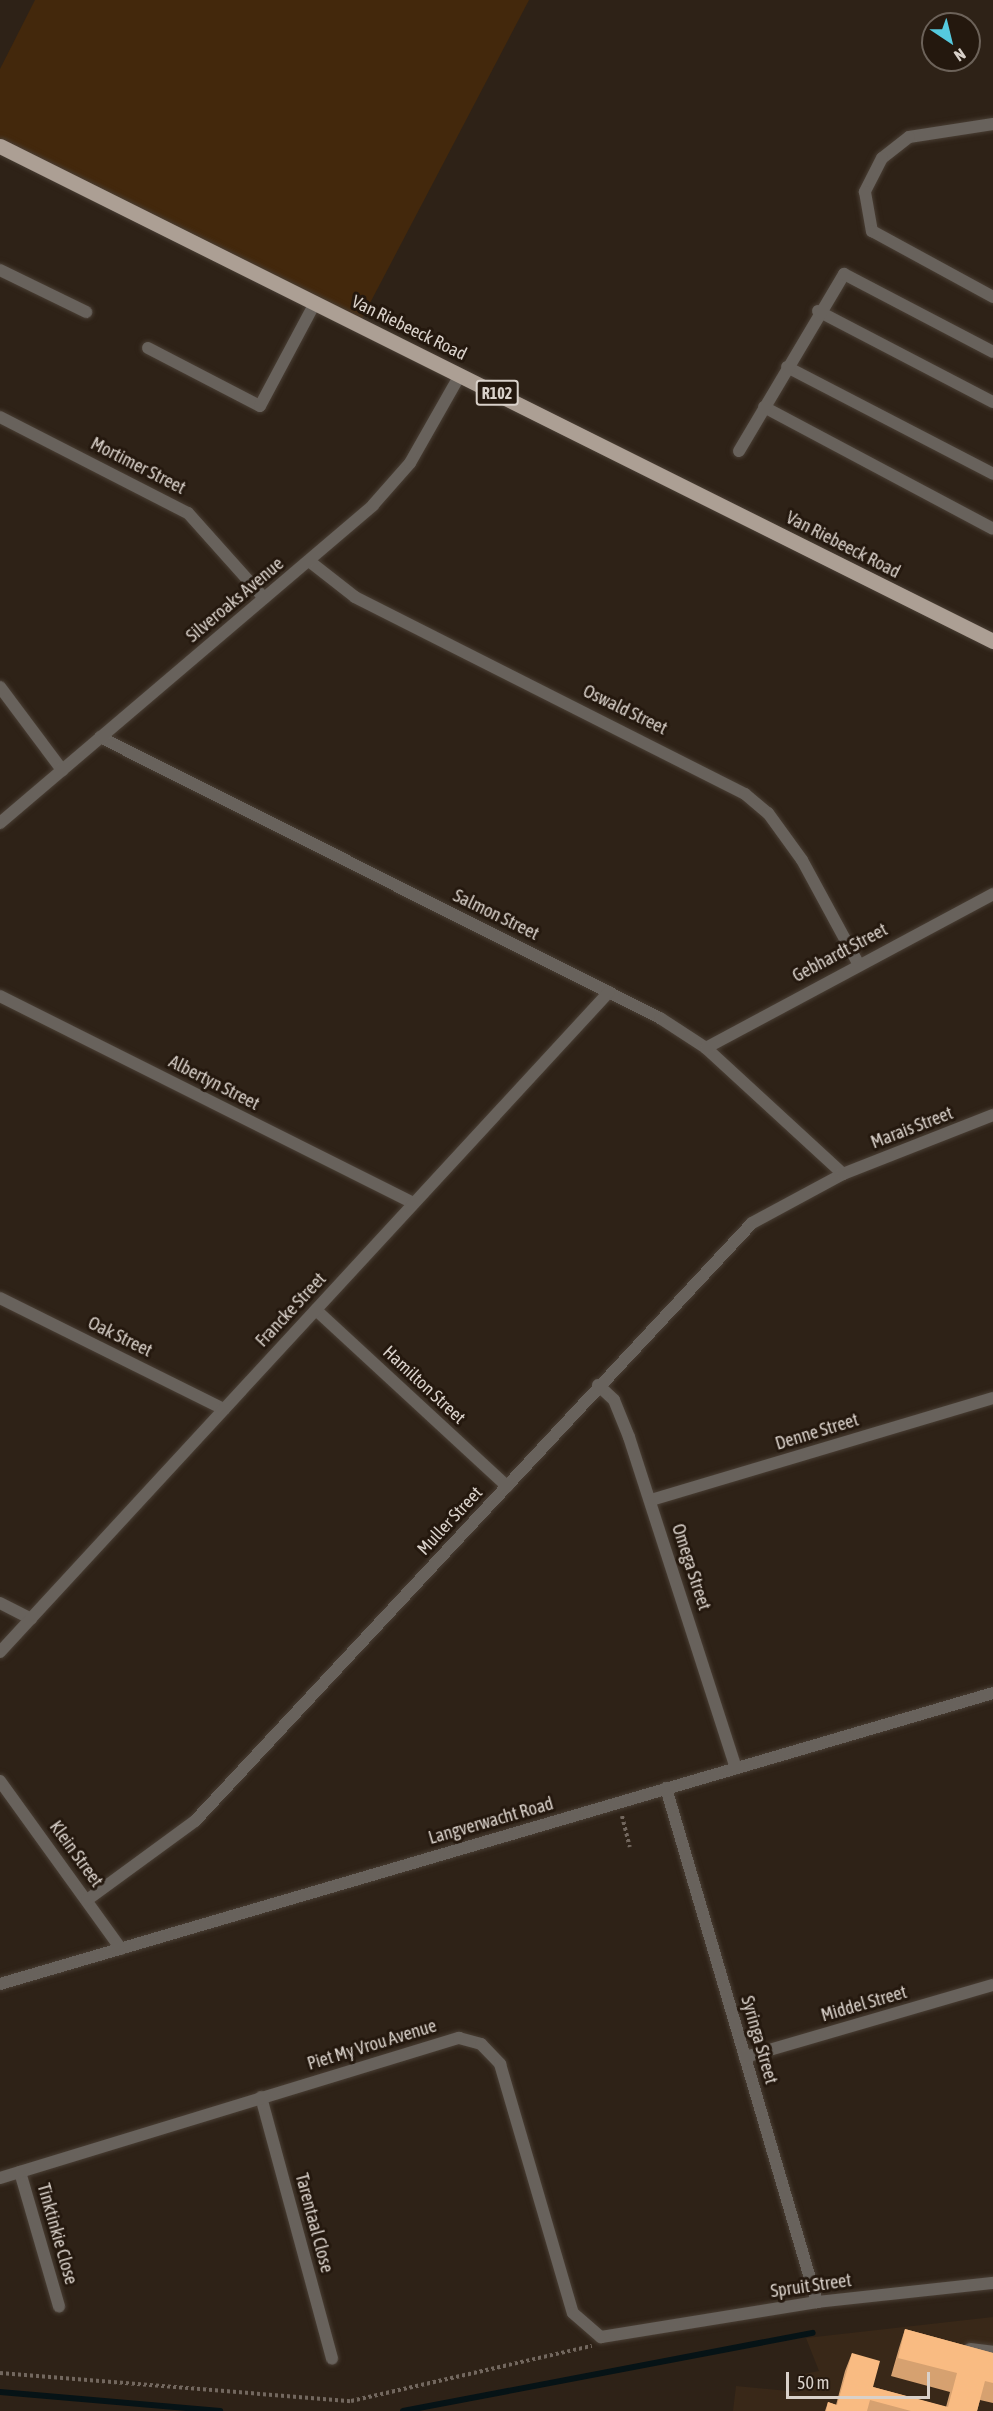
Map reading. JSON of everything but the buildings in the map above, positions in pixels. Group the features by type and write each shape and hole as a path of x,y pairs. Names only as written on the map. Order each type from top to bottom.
{"main road":[{"name":"Van Riebeeck Road","path":"0,146 993,641"}],"street":[{"path":"993,124 909,137 882,158 866,192 872,231 993,297"},
{"path":"0,270 86,312"},
{"path":"739,451 837,279 848,274 993,352"},
{"path":"148,348 260,406 315,303"},
{"path":"818,311 993,402"},
{"path":"787,366 993,474"},
{"name":"Silveroaks Avenue","path":"0,823 309,561 395,483 432,431 460,375"},
{"path":"764,406 993,529"},
{"name":"Mortimer Street","path":"0,417 188,513 264,598"},
{"name":"Oswald Street","path":"309,561 371,606 745,794 768,813 802,860 858,963"},
{"path":"0,687 62,770"},
{"name":"Salmon Street","path":"100,737 609,992 706,1048 843,1174"},
{"name":"Gebhardt Street","path":"706,1048 858,963 993,894"},
{"name":"Francke Street","path":"0,1652 316,1310 412,1202 609,992"},
{"name":"Albertyn Street","path":"0,996 412,1202"},
{"name":"Marais Street","path":"843,1174 993,1115"},
{"name":"Muller Street","path":"87,1900 195,1821 598,1385 752,1223 843,1174"},
{"name":"Oak Street","path":"0,1298 224,1409"},
{"name":"Hamilton Street","path":"316,1310 507,1486"},
{"name":"Omega Street","path":"598,1385 614,1400 651,1500 736,1768"},
{"name":"Denne Street","path":"651,1500 993,1398"},
{"path":"0,1603 32,1619"},
{"name":"Langverwacht Road","path":"0,1984 993,1693"},
{"name":"Klein Street","path":"0,1781 121,1948"},
{"name":"Syringa Street","path":"666,1788 817,2302"},
{"name":"Middel Street","path":"745,2057 993,1985"},
{"name":"Piet My Vrou Avenue","path":"0,2178 442,2041 481,2044 500,2064 573,2313 588,2330 610,2338"},
{"name":"Tarentaal Close","path":"261,2097 332,2359"},
{"name":"Tinktinkie Close","path":"20,2172 59,2306"},
{"name":"Spruit Street","path":"610,2338 817,2302 993,2283"},
{"path":"960,2348 993,2352"}],"path":[{"path":"621,1814 630,1847"},
{"path":"0,2373 351,2401 576,2353 610,2338"}],"shaded area":[{"path":"35,0 529,0 359,324 0,146 0,69"},
{"path":"993,2317 993,2411 733,2411 736,2386 799,2392 804,2374 819,2371 806,2338"}],"waterway":[{"path":"403,2411 813,2333"},
{"path":"0,2392 220,2411"}]}
